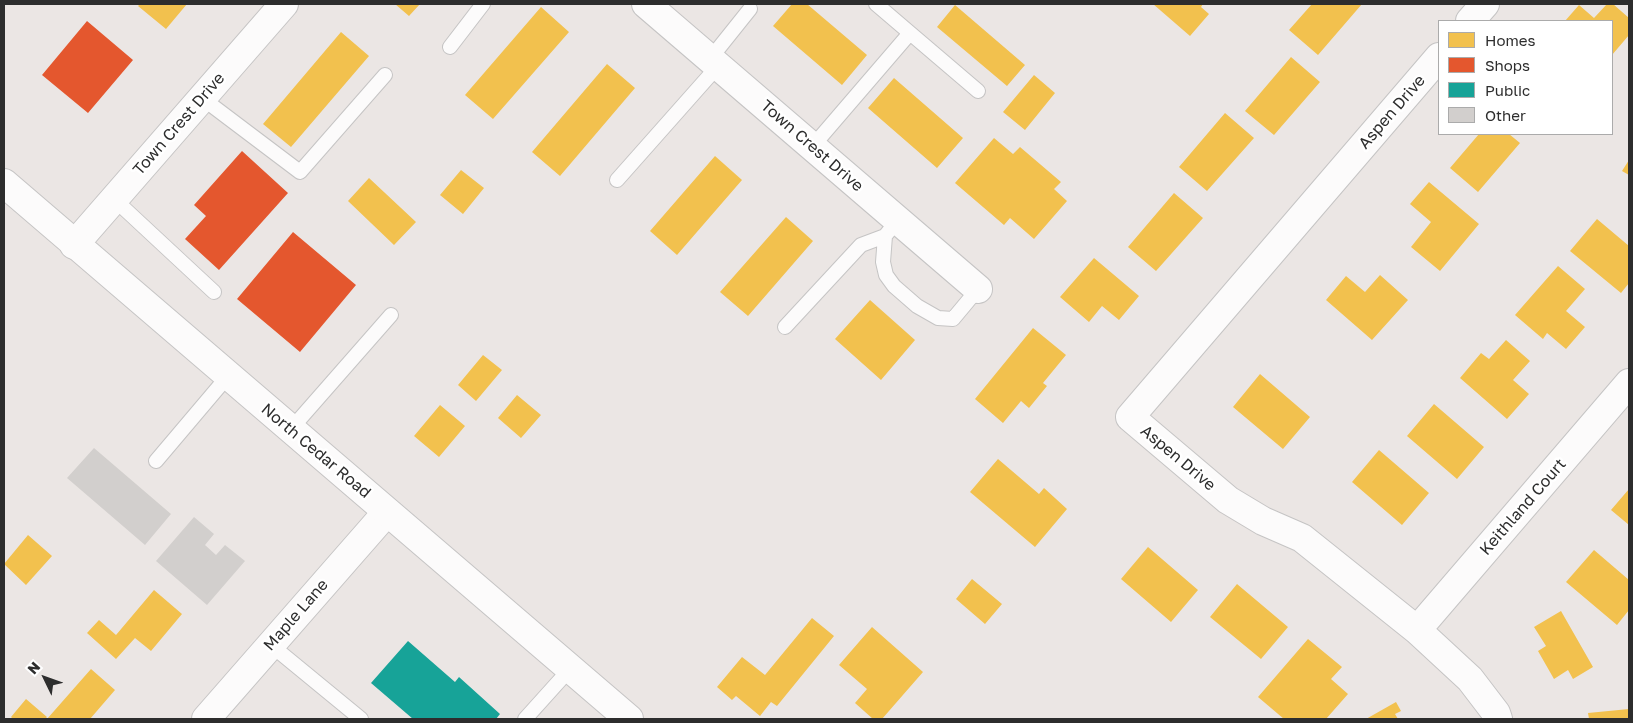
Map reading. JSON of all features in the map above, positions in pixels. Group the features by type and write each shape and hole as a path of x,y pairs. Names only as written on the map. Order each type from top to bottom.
{"street":[{"name":"Town Crest Drive","path":"74,245 284,4"},
{"name":"Town Crest Drive","path":"646,4 812,147 891,228 978,289"},
{"path":"1471,20 1485,4"},
{"name":"Aspen Drive","path":"1438,58 1130,417 1228,500 1263,522 1302,538 1417,630 1470,679 1496,713 1498,719"},
{"name":"North Cedar Road","path":"4,183 629,719"},
{"name":"Keithland Court","path":"1417,630 1629,383"},
{"name":"Maple Lane","path":"206,719 387,512"}],"lane":[{"path":"450,47 483,4"},
{"path":"876,4 978,91"},
{"path":"617,180 714,62 750,9"},
{"path":"812,147 910,33"},
{"path":"202,98 300,172 385,75"},
{"path":"114,199 214,292"},
{"path":"891,228 883,262 886,275 894,286 917,306 938,318 952,319 978,289"},
{"path":"784,327 861,245 891,228"},
{"path":"291,430 391,315"},
{"path":"156,461 228,376"},
{"path":"271,645 361,719"},
{"path":"525,719 570,669"}],"building: Homes":[{"path":"140,4 187,4 166,29 138,6"},
{"path":"395,4 420,4 409,16"},
{"path":"792,4 807,4 867,55 842,85 773,26"},
{"path":"1153,4 1203,4 1201,7 1209,14 1190,36"},
{"path":"1312,4 1362,4 1318,55 1289,30"},
{"path":"1607,4 1613,4 1629,18 1629,35 1613,54 1613,20 1566,20 1579,5 1594,18"},
{"path":"955,5 1025,65 1007,86 937,27"},
{"path":"541,7 569,32 493,119 465,95"},
{"path":"341,32 369,56 291,147 263,124"},
{"path":"1291,57 1320,82 1274,135 1245,111"},
{"path":"607,64 635,88 560,176 532,152"},
{"path":"1034,75 1055,93 1025,130 1003,112"},
{"path":"894,78 963,138 937,168 868,108"},
{"path":"1225,113 1254,138 1207,191 1179,167"},
{"path":"1478,135 1510,135 1520,143 1478,192 1450,168"},
{"path":"994,138 1013,154 1020,147 1061,182 1054,189 1067,201 1034,239 1010,218 1004,225 955,183"},
{"path":"715,156 742,180 677,255 650,231"},
{"path":"1629,160 1629,175 1622,171"},
{"path":"461,170 484,188 463,214 440,195"},
{"path":"369,178 416,222 394,245 348,201"},
{"path":"1429,182 1479,224 1440,271 1411,247 1431,222 1410,204"},
{"path":"1174,193 1203,218 1156,271 1128,247"},
{"path":"786,217 813,241 748,316 720,292"},
{"path":"1597,219 1629,246 1629,283 1621,293 1570,251"},
{"path":"1094,258 1139,296 1119,320 1102,306 1089,322 1060,297"},
{"path":"1558,266 1585,289 1566,311 1585,327 1566,349 1547,333 1543,339 1515,315"},
{"path":"1380,275 1408,300 1372,340 1326,300 1346,276 1365,292"},
{"path":"870,300 915,340 881,380 835,339"},
{"path":"1033,328 1066,355 1043,383 1047,386 1029,408 1021,401 1003,423 975,399"},
{"path":"1506,340 1530,361 1513,380 1529,394 1507,419 1460,378 1481,353 1489,359"},
{"path":"483,355 502,370 476,401 458,385"},
{"path":"1260,374 1310,417 1283,449 1233,407"},
{"path":"517,395 541,415 521,438 498,418"},
{"path":"1434,404 1484,447 1457,479 1407,436"},
{"path":"440,405 465,426 439,457 414,436"},
{"path":"1379,450 1429,493 1402,525 1352,482"},
{"path":"998,459 1039,494 1044,488 1067,509 1035,547 970,492"},
{"path":"1629,489 1629,525 1611,510"},
{"path":"28,535 52,556 26,585 4,564"},
{"path":"1148,547 1198,590 1171,622 1121,579"},
{"path":"1594,550 1629,580 1629,610 1617,625 1566,582"},
{"path":"972,579 1002,604 985,624 956,599"},
{"path":"1237,584 1288,627 1261,659 1210,617"},
{"path":"154,590 182,614 151,651 135,638 116,659 87,633 99,620 116,635"},
{"path":"1561,611 1593,667 1573,679 1568,670 1554,679 1538,651 1546,646 1534,627"},
{"path":"812,618 834,636 777,706 771,702 760,716 736,696 732,700 717,687 742,657 765,675"},
{"path":"872,627 923,672 882,719 873,719 855,703 867,689 839,665"},
{"path":"1308,639 1342,667 1331,679 1348,694 1326,719 1284,719 1258,697"},
{"path":"91,669 115,690 90,719 47,719"},
{"path":"26,699 47,717 45,719 13,719 11,717"},
{"path":"1396,702 1401,711 1395,714 1398,719 1366,719"},
{"path":"1629,709 1629,719 1589,719 1588,713"}],"building: Shops":[{"path":"87,21 133,60 88,113 42,75"},
{"path":"242,151 288,193 219,270 185,239 206,216 194,205"},
{"path":"293,232 356,285 300,352 237,299"}],"building: Public":[{"path":"408,641 455,682 459,677 500,714 496,719 413,719 371,683"}],"building: Other":[{"path":"94,448 171,514 145,545 67,478"},
{"path":"194,517 214,534 205,545 216,555 225,545 245,561 207,605 156,561"}]}
